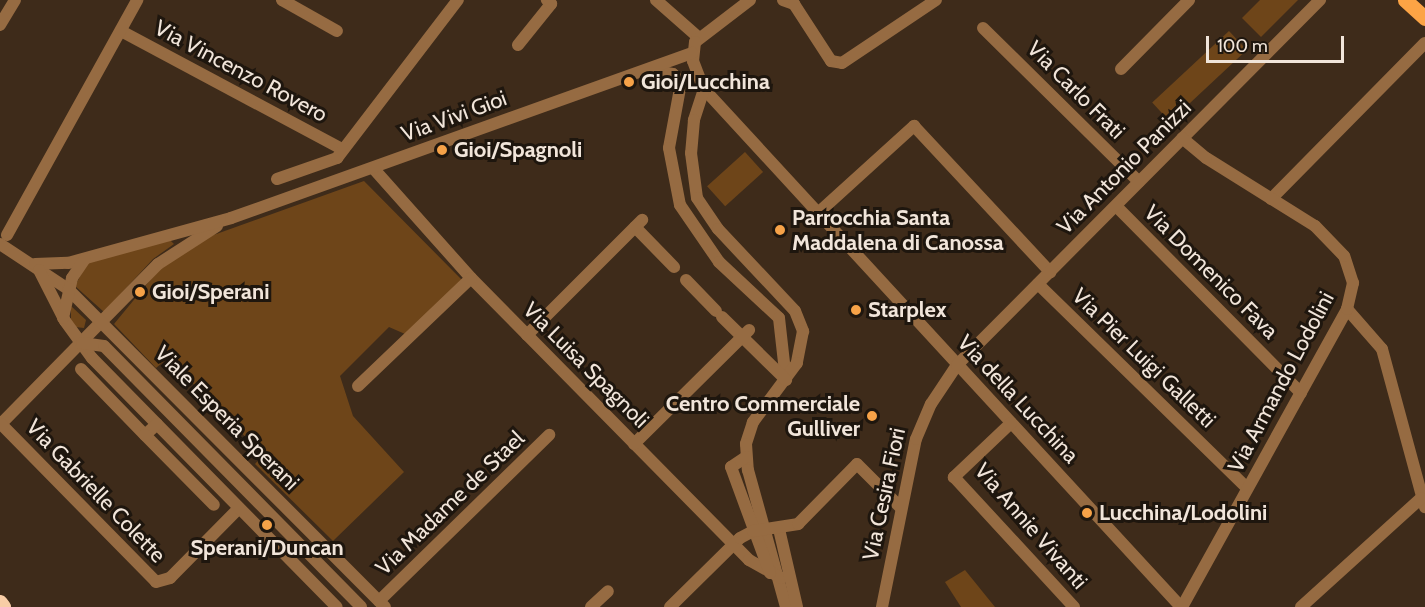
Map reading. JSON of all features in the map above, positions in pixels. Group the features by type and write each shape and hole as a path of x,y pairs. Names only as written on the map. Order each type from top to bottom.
{"highway":[{"path":"0,603 3,607"}],"main road":[{"path":"1405,0 1425,18"}],"street":[{"path":"0,25 15,0"},
{"path":"3,239 137,0"},
{"path":"282,0 337,31"},
{"path":"277,179 337,158 458,0"},
{"path":"518,45 550,4 547,0"},
{"path":"656,0 698,37"},
{"path":"692,53 698,37 750,0"},
{"path":"792,1 831,61 849,60 936,0"},
{"path":"1121,69 1189,0"},
{"name":"Via Antonio Panizzi","path":"957,364 1320,0"},
{"name":"Via Carlo Frati","path":"983,28 1139,182"},
{"name":"Via Vincenzo Rovero","path":"121,31 342,149"},
{"path":"1271,199 1425,43"},
{"name":"Via Vivi Gioi","path":"35,264 59,265 85,259 231,218 692,53"},
{"name":"Via della Lucchina","path":"692,53 704,89 1182,607"},
{"path":"646,70 673,74 681,83 670,140 672,180 680,205 705,246 779,319 786,380"},
{"path":"704,89 692,137 692,179 701,206 718,229 798,317 803,345 786,380 753,422 746,457 783,580 797,607"},
{"path":"818,213 914,126 1050,272"},
{"name":"Via Armando Lodolini","path":"1182,138 1315,226 1344,256 1353,283 1347,309 1182,607"},
{"name":"Via Luisa Spagnoli","path":"373,168 471,279 634,444 752,562 783,580"},
{"path":"672,180 692,179"},
{"name":"Via Domenico Fava","path":"1116,206 1301,393"},
{"name":"Via Vivi Gioi","path":"82,343 170,255 231,218"},
{"path":"527,335 638,223 674,267"},
{"name":"Viale Esperia Sperani","path":"3,239 68,289 382,604"},
{"path":"63,318 68,289 85,259"},
{"path":"35,264 63,318 82,343 157,424 337,607"},
{"path":"358,386 471,279"},
{"path":"686,280 719,314 745,334 786,380"},
{"name":"Via Pier Luigi Galletti","path":"1038,284 1247,488"},
{"path":"1301,607 1423,503 1382,349 1347,309"},
{"path":"82,343 104,346 103,324"},
{"path":"634,444 745,334"},
{"name":"Via Gabrielle Colette","path":"82,343 1,424 152,579 160,582 170,578 239,508"},
{"name":"Viale Esperia Sperani","path":"104,346 361,607"},
{"name":"Via Cesira Fiori","path":"882,607 919,428 957,364"},
{"path":"146,389 147,366"},
{"path":"81,369 213,505"},
{"name":"Via Annie Vivanti","path":"1011,423 954,477 1074,607"},
{"path":"146,435 157,424"},
{"path":"146,435 157,424"},
{"name":"Via Madame de Stael","path":"382,604 549,435"},
{"path":"205,471 205,449 229,449"},
{"path":"670,607 733,543 767,530 800,522 856,464 901,507"},
{"path":"273,541 293,538 296,518"},
{"path":"783,580 786,607"},
{"path":"591,607 608,591"}],"shaded area":[{"path":"1260,0 1298,0 1261,37 1242,18"},
{"path":"1229,31 1247,50 1170,122 1152,103"},
{"path":"745,152 763,172 725,206 707,186"},
{"path":"364,181 462,280 405,334 389,327 340,376 353,416 404,472 333,541 255,464 263,455 168,358 156,368 114,324 161,267 208,237"},
{"path":"168,238 174,244 153,259 104,312 75,286 86,265 94,258"},
{"path":"71,306 86,320 84,328 75,327 71,321"},
{"path":"965,570 995,607 961,607 945,582"}],"place":[{"name":"Gioi/Lucchina","path":"629,82"},
{"name":"Gioi/Spagnoli","path":"442,150"},
{"name":"Parrocchia Santa Maddalena di Canossa","path":"780,230"},
{"name":"Gioi/Sperani","path":"140,292"},
{"name":"Starplex","path":"856,310"},
{"name":"Centro Commerciale Gulliver","path":"872,416"},
{"name":"Lucchina/Lodolini","path":"1087,513"},
{"name":"Sperani/Duncan","path":"267,525"}]}
